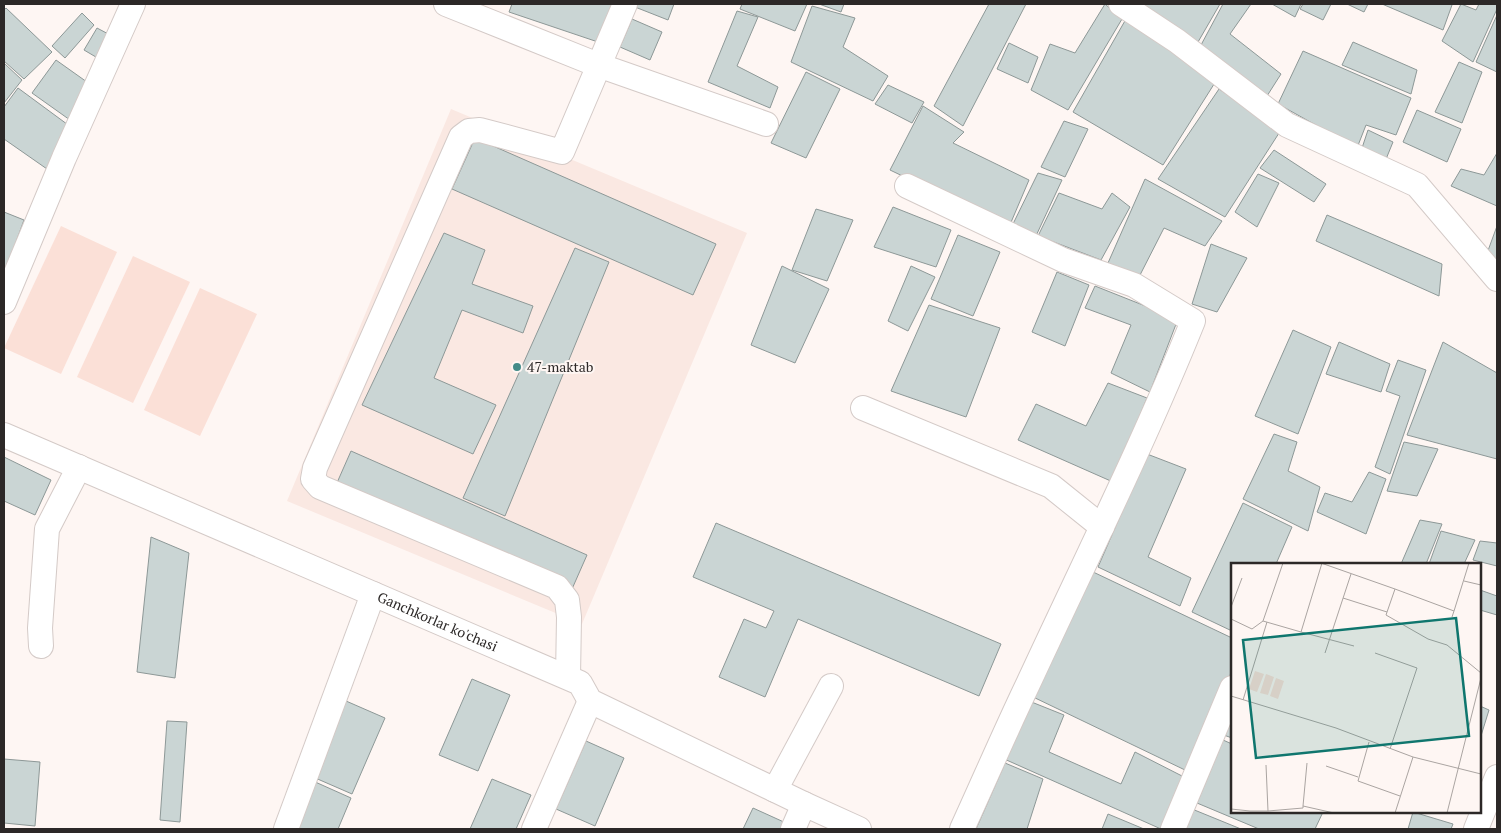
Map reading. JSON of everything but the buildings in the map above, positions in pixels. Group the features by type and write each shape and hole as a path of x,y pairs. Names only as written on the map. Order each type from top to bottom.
{"street":[{"path":"4,302 64,158 133,4"},
{"path":"446,4 598,65 766,124"},
{"path":"568,678 569,617 567,600 556,588 320,487 313,478 315,468 461,137 469,131 480,130 562,152 625,4"},
{"path":"1121,4 1177,41 1287,125 1417,185 1497,279"},
{"path":"908,186 1063,260 1134,285 1193,321 1171,376 962,829"},
{"path":"863,408 1051,486 1102,527"},
{"name":"Ganchkorlar ko'chasi","path":"4,435 580,683 590,701 859,829"},
{"path":"41,646 40,628 47,529 79,467"},
{"path":"286,829 373,594"},
{"path":"775,790 831,686"},
{"path":"1173,829 1231,690"},
{"path":"534,829 590,701"},
{"path":"1476,829 1497,777"},
{"path":"793,829 804,804"}],"shaded area":[{"name":"47-maktab","path":"451,109 747,233 582,624 287,501"},
{"path":"61,226 117,252 61,374 4,348"},
{"path":"133,256 190,282 133,403 77,377"},
{"path":"200,288 257,314 200,436 144,410"}],"place":[{"name":"47-maktab","path":"517,367"}]}
